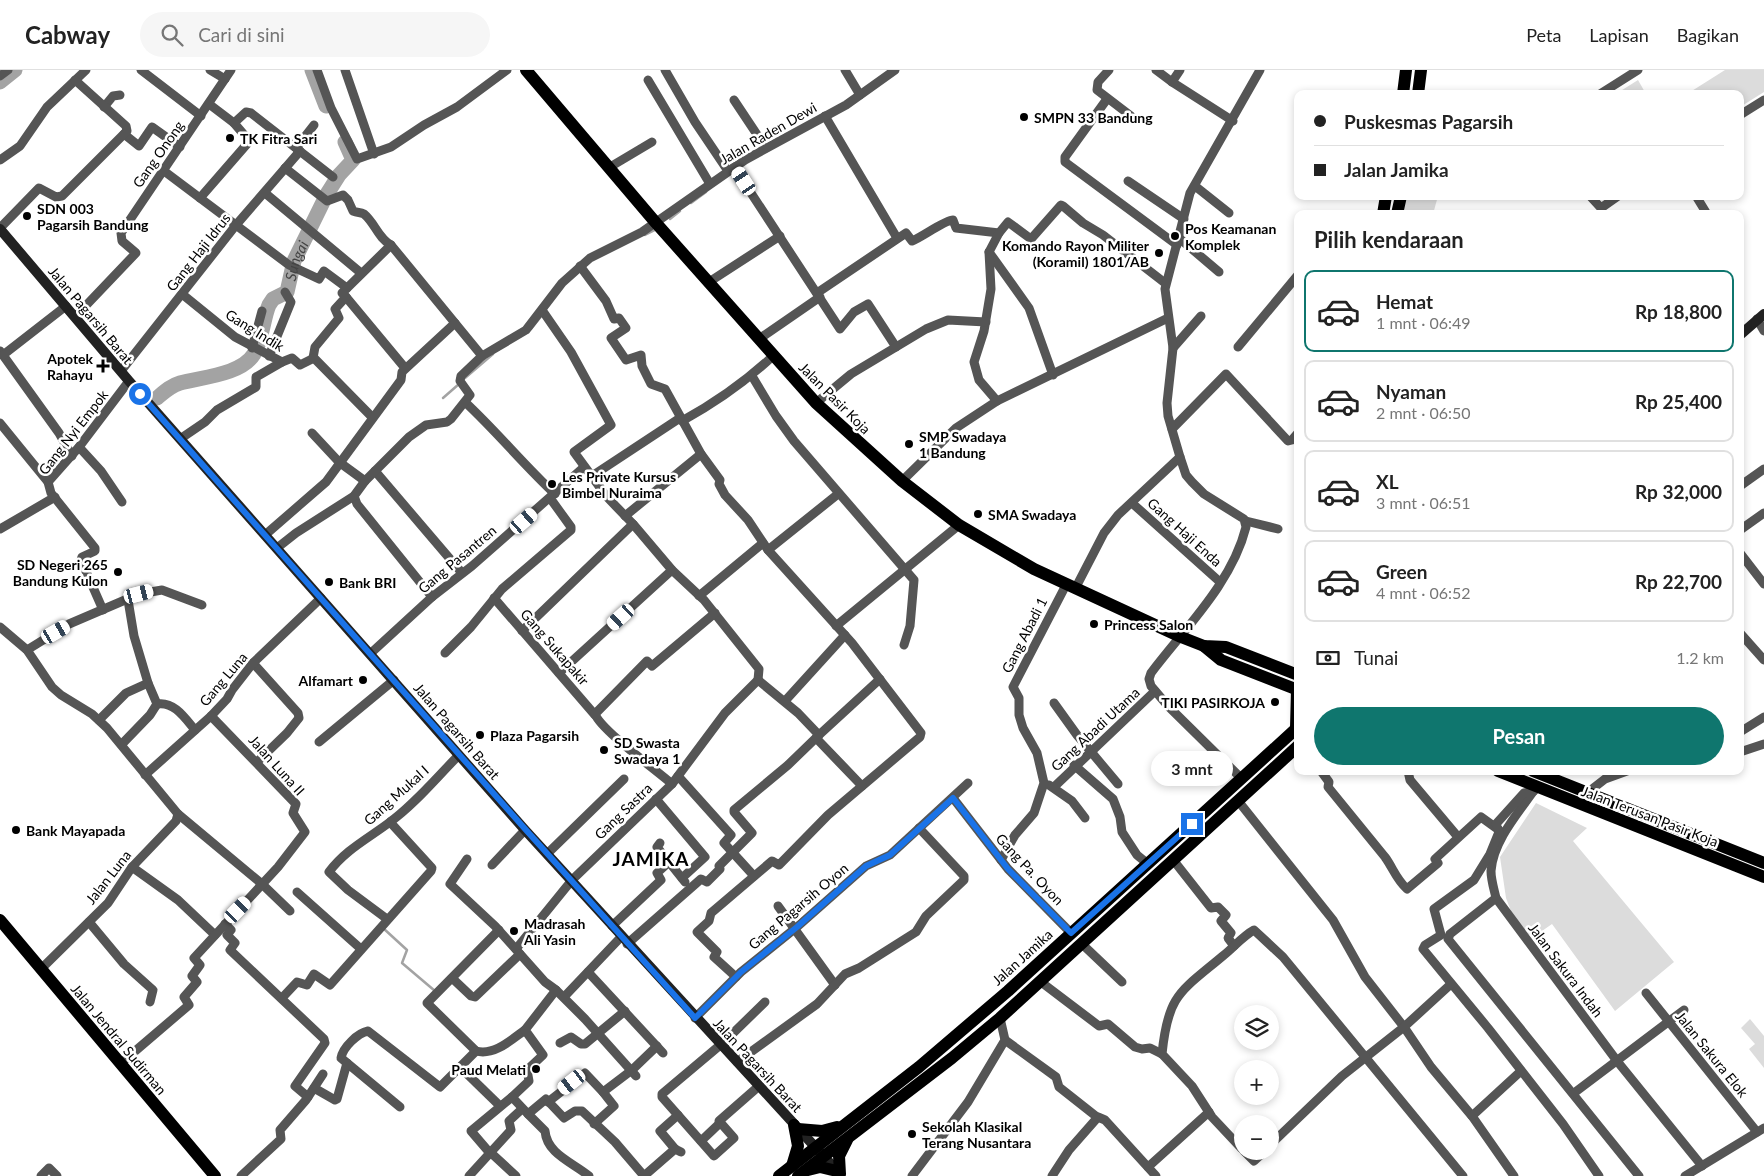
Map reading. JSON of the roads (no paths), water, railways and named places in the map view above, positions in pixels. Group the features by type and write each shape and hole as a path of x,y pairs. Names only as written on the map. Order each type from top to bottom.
{"main road":[{"name":"Jalan Pasir Koja","path":"526,70 656,223 773,356 816,403 902,481 959,525 1034,570 1181,638 1204,646 1226,647 1294,673"},
{"path":"1404,90 1406,70"},
{"path":"1418,90 1421,70"},
{"name":"Jalan Pasir Koja","path":"1204,646 1221,660 1294,689"},
{"name":"Jalan Jamika","path":"779,1176 798,1171 1008,991 1294,731"},
{"name":"Jalan Jamika","path":"847,1129 952,1058 1000,1018 1294,750"},
{"name":"Jalan Terusan Pasir Koja","path":"1506,775 1535,789 1764,876"},
{"name":"Jalan Terusan Pasir Koja","path":"1542,775 1764,863"},
{"name":"Jalan Jendral Sudirman","path":"0,920 212,1175"},
{"path":"796,1126 822,1131 847,1129 840,1153 840,1173 820,1168 798,1171 796,1126"}],"street":[{"path":"0,76 8,70"},
{"path":"0,160 20,146 47,107 86,70"},
{"path":"141,70 201,116"},
{"path":"210,70 225,79"},
{"name":"Gang Onong","path":"75,316 136,253 122,241 121,233 230,70"},
{"path":"317,70 331,108 357,159 391,147 424,125 457,107 506,70"},
{"path":"345,70 374,154"},
{"path":"665,70 695,122 780,236 840,330 854,312 868,304 896,347"},
{"path":"845,70 860,95"},
{"name":"Jalan Raden Dewi","path":"466,403 470,395 460,382 461,376 482,356 526,330 562,283 590,258 642,232 731,169 860,95 895,70"},
{"path":"1109,70 1096,87 1098,93 1131,116"},
{"path":"1156,70 1232,121"},
{"path":"1172,82 1180,70"},
{"path":"1260,70 1190,193 1165,283 1172,348 1167,404 1172,429 1186,475 1192,482 1204,494 1246,521 1278,529"},
{"path":"1606,90 1638,70"},
{"path":"1,233 36,190 42,188 56,197 62,196 127,129 75,80"},
{"path":"648,80 710,184"},
{"path":"104,107 114,96 120,95"},
{"path":"1107,99 1065,157 1065,162 1219,272"},
{"path":"734,100 766,148"},
{"path":"1744,112 1764,100"},
{"path":"200,198 247,144 246,137 236,125 209,104"},
{"path":"236,125 248,112 333,177"},
{"path":"825,116 897,238"},
{"name":"Gang Haji Idrus","path":"121,371 236,225 286,168 314,125"},
{"path":"124,134 139,146 149,128 152,128 180,147"},
{"path":"610,168 652,142"},
{"path":"286,168 324,199 346,197 353,211 362,213 391,245 482,356"},
{"path":"164,171 292,266 319,279 324,271 347,288"},
{"path":"1128,181 1184,219"},
{"path":"1195,186 1229,213"},
{"path":"265,193 361,273"},
{"path":"1592,200 1600,208 1612,200"},
{"path":"998,401 983,386 974,367 974,356 986,322 991,289 989,252 999,233 1010,222 1030,239 1061,205 1165,283"},
{"path":"758,339 906,233 912,241 928,234 949,220 954,220 956,228 999,233"},
{"name":"Jalan Pagarsih Barat","path":"1,233 75,316 129,382 624,940 840,1173"},
{"path":"708,282 780,236"},
{"path":"391,245 342,293 406,368"},
{"path":"989,252 1029,308 1053,375"},
{"path":"580,266 606,301 614,319 619,318 626,328 611,338 614,344 626,360 641,355 642,366 651,384 665,389 701,454 720,480 719,484 725,495 748,520 766,547 844,634 912,718 921,733 920,737 862,786 779,865 772,861 711,913 709,921 698,932 717,952 714,957 736,977"},
{"path":"1238,347 1294,280"},
{"path":"269,356 291,302 285,293"},
{"name":"Gang Indik","path":"182,294 223,328 255,349 282,362"},
{"path":"282,362 292,358 300,365 313,354 339,318 335,310 346,298"},
{"path":"66,306 2,353 59,433 72,456"},
{"path":"542,310 570,352 611,425 574,452 584,467 607,498 633,524 672,570 715,613 759,669 758,680 784,701 862,786"},
{"path":"255,349 262,311"},
{"path":"1172,348 1201,316"},
{"path":"1744,331 1760,316 1764,331"},
{"path":"902,481 956,428 998,401 1168,318"},
{"path":"816,403 851,374 926,329 948,320 986,322"},
{"path":"265,535 326,482 401,380 401,373 455,323"},
{"path":"313,354 372,417"},
{"path":"592,476 681,420 709,406 752,376 773,356"},
{"name":"Gang Indik","path":"180,439 206,422 217,410 256,387 256,377 282,362"},
{"path":"1172,429 1227,375 1288,441 1294,438"},
{"path":"752,376 776,416 838,494 915,583 910,626 904,645"},
{"name":"Gang Nyi Empok","path":"0,529 55,497 48,482 72,456 129,382"},
{"path":"277,548 296,533 354,496 365,481 409,437 426,424 447,422 466,403 506,442 525,467 553,496 572,528 494,598 472,627 446,652"},
{"path":"0,422 48,482"},
{"path":"312,433 339,462 365,481"},
{"path":"79,447 101,471 122,502"},
{"path":"624,516 701,454"},
{"name":"Gang Abadi 1","path":"1044,783 1037,753 1023,728 1019,715 1019,698 1014,687 1104,533 1180,456"},
{"name":"Gang Pasantren","path":"371,653 432,597 553,496 584,467"},
{"path":"1744,483 1764,469"},
{"path":"375,471 462,573"},
{"path":"699,596 838,494"},
{"path":"354,496 357,504 432,597"},
{"path":"55,497 95,548 95,551 82,557 81,560 102,610"},
{"name":"Gang Haji Enda","path":"1132,503 1220,582"},
{"path":"1744,527 1764,513"},
{"path":"1242,779 1155,691 1149,679 1151,673 1181,638 1220,582 1238,548 1245,530 1246,521"},
{"path":"522,630 633,524"},
{"path":"836,626 870,596 905,570 959,525"},
{"path":"1744,558 1764,584"},
{"path":"559,673 672,570"},
{"path":"27,650 69,624 139,594 162,590 202,605"},
{"name":"Gang Luna","path":"145,775 211,716 227,699 253,663 321,598"},
{"name":"Gang Sukapakir","path":"494,598 615,736 675,780 731,835 724,842 733,852"},
{"path":"128,600 134,636 148,683 157,704"},
{"path":"595,715 647,661 652,666 715,613"},
{"path":"0,627 27,650 52,687 99,720 122,744 178,814 262,884 290,912"},
{"path":"784,701 844,634"},
{"path":"1744,638 1764,660"},
{"path":"253,663 298,713 299,718 297,723 257,762"},
{"path":"564,997 588,972 624,940 701,879 707,882 752,833 734,810 788,765 880,679"},
{"path":"319,742 394,680"},
{"name":"Gang Sastra","path":"452,978 470,996 475,997 518,952 572,880 675,780 725,713 758,680"},
{"path":"99,720 123,696 148,683"},
{"name":"Gang Abadi Utama","path":"1054,787 1074,765 1155,691"},
{"path":"122,744 150,715 157,704 164,703 177,710 195,730"},
{"path":"1054,703 1118,784"},
{"name":"Jalan Luna II","path":"211,716 296,804 293,813 305,832 262,884"},
{"path":"1744,730 1764,717"},
{"path":"1744,751 1764,744"},
{"name":"Gang Mukal I","path":"387,919 348,890 329,872 361,840 371,837 390,822 459,755"},
{"path":"1074,765 1113,799 1120,817 1122,832 1138,855 1148,864"},
{"path":"1324,775 1330,782 1328,788 1406,888 1438,863 1435,859 1481,817 1499,830"},
{"path":"1409,775 1410,780 1458,837"},
{"name":"Jalan Sakura Indah","path":"1537,775 1535,789 1501,840 1493,859 1492,876 1496,898 1617,1061 1702,1166"},
{"path":"1587,793 1605,779 1616,775"},
{"path":"548,853 624,780"},
{"name":"Gang Pagarsih Oyon","path":"695,1018 736,977 795,929 866,866 890,855 968,783"},
{"path":"1000,860 1015,835 1034,814 1044,783 1054,787 1072,801 1085,818"},
{"path":"1535,789 1527,791 1521,796 1496,824 1499,830 1490,854 1474,880 1434,909 1441,935 1425,945 1423,950 1563,1124 1599,1176"},
{"name":"Gang Pa. Oyon","path":"953,798 1000,860 1071,933"},
{"path":"656,799 705,857 682,878"},
{"path":"1239,802 1333,920 1365,977 1404,1027 1431,1067 1472,1116 1514,1176"},
{"name":"Jalan Luna","path":"41,969 108,904 132,867 176,821 178,814"},
{"path":"282,998 297,982 307,985 314,974 329,986 432,868 390,822"},
{"path":"737,1062 817,1004 845,974 860,968 916,932 926,916 954,891 965,878 919,828"},
{"path":"492,865 526,830"},
{"path":"660,843 657,847 689,888"},
{"path":"733,852 754,876"},
{"path":"467,859 450,884 499,930 545,982 564,997 634,1073"},
{"path":"1174,861 1211,908 1218,907 1226,915 1222,921 1231,932 1228,938 1234,946"},
{"path":"612,926 660,880 656,873 669,862"},
{"path":"132,867 178,900 215,934"},
{"path":"120,1064 189,1005 184,997 197,982 192,976 200,966 194,958 262,884"},
{"path":"298,892 361,949"},
{"path":"1496,898 1450,934 1448,939 1639,1176"},
{"path":"778,906 835,985"},
{"path":"89,922 124,964 153,990 150,1002"},
{"path":"225,924 231,930 227,935 235,943 230,950 325,1041 295,1086 308,1097"},
{"path":"499,930 427,1003 476,1051 482,1053 501,1047 525,1030 556,990"},
{"path":"1162,1054 1167,1015 1178,996 1198,975 1254,931 1283,957 1463,1176"},
{"path":"1082,944 1122,982"},
{"path":"588,972 660,1049 634,1073 603,1092"},
{"path":"1041,982 1099,1026 1108,1024 1134,1046 1142,1049 1150,1048 1162,1054 1192,1086 1209,1112 1234,1140"},
{"path":"1279,1137 1342,1076 1404,1027 1451,984"},
{"name":"Jalan Sakura Elok","path":"1646,994 1760,1130"},
{"path":"720,1123 733,1139 714,1156 663,1099 662,1094 765,1002"},
{"path":"1574,1093 1684,1010"},
{"path":"560,1043 571,1038 581,1044 585,1044 625,1011"},
{"path":"1000,1018 1005,1040 1056,1077 1059,1087 1097,1117 1105,1120 1156,1176"},
{"path":"516,1176 471,1131 529,1081 527,1070 542,1055 525,1030"},
{"path":"400,1107 347,1063 341,1055 365,1031 440,1087 476,1051"},
{"path":"912,1176 968,1102 1005,1040"},
{"path":"314,1088 335,1100 337,1099 347,1063"},
{"path":"460,1067 502,1104 521,1112 545,1131 544,1138 549,1146 589,1176"},
{"path":"1472,1116 1521,1071"},
{"path":"548,1102 585,1073 614,1106 594,1124"},
{"path":"241,1176 281,1139 280,1130 308,1097 323,1074"},
{"path":"701,1142 720,1123 719,1121 760,1086"},
{"path":"512,1097 521,1112"},
{"path":"469,1176 512,1129 508,1121 544,1100 564,1118 578,1110 624,1151 644,1176 678,1150 660,1131 678,1115"},
{"path":"1148,1167 1209,1112"},
{"path":"1052,1176 1069,1150 1097,1117"},
{"path":"1685,1176 1760,1130"},
{"path":"41,1176 49,1168 57,1176"}],"waterway":[{"name":"Sungai","path":"0,82 15,70"},
{"name":"Sungai","path":"312,70 326,106"},
{"name":"Sungai","path":"157,398 176,384 220,374 240,367 254,354 259,343 269,305 273,299 287,292 294,261 327,194 339,175 353,160 345,142"},
{"path":"691,203 706,192"},
{"path":"670,219 680,211"},
{"path":"645,235 655,230"},
{"path":"531,329 543,314"},
{"path":"465,378 493,354"},
{"path":"443,398 459,384"},
{"path":"383,928 407,950 402,963 435,991"}],"place":[{"name":"SMPN 33 Bandung","path":"1024,117"},
{"name":"TK Fitra Sari","path":"230,138"},
{"name":"SDN 003 Pagarsih Bandung","path":"27,216"},
{"name":"Pos Keamanan Komplek","path":"1175,236"},
{"name":"Komando Rayon Militer (Koramil) 1801/AB","path":"1159,253"},
{"name":"Apotek Rahayu","path":"103,366"},
{"name":"SMP Swadaya 1 Bandung","path":"909,444"},
{"name":"Les Private Kursus Bimbel Nuraima","path":"552,484"},
{"name":"SMA Swadaya","path":"978,514"},
{"name":"SD Negeri 265 Bandung Kulon","path":"118,572"},
{"name":"Bank BRI","path":"329,582"},
{"name":"Princess Salon","path":"1094,624"},
{"name":"Alfamart","path":"363,680"},
{"name":"TIKI PASIRKOJA","path":"1275,702"},
{"name":"Plaza Pagarsih","path":"480,735"},
{"name":"SD Swasta Swadaya 1","path":"604,750"},
{"name":"Bank Mayapada","path":"16,830"},
{"name":"Madrasah Ali Yasin","path":"514,931"},
{"name":"Paud Melati","path":"536,1069"},
{"name":"Sekolah Klasikal Terang Nusantara","path":"912,1134"}],"district":[{"name":"JAMIKA","path":"651,858"}]}
